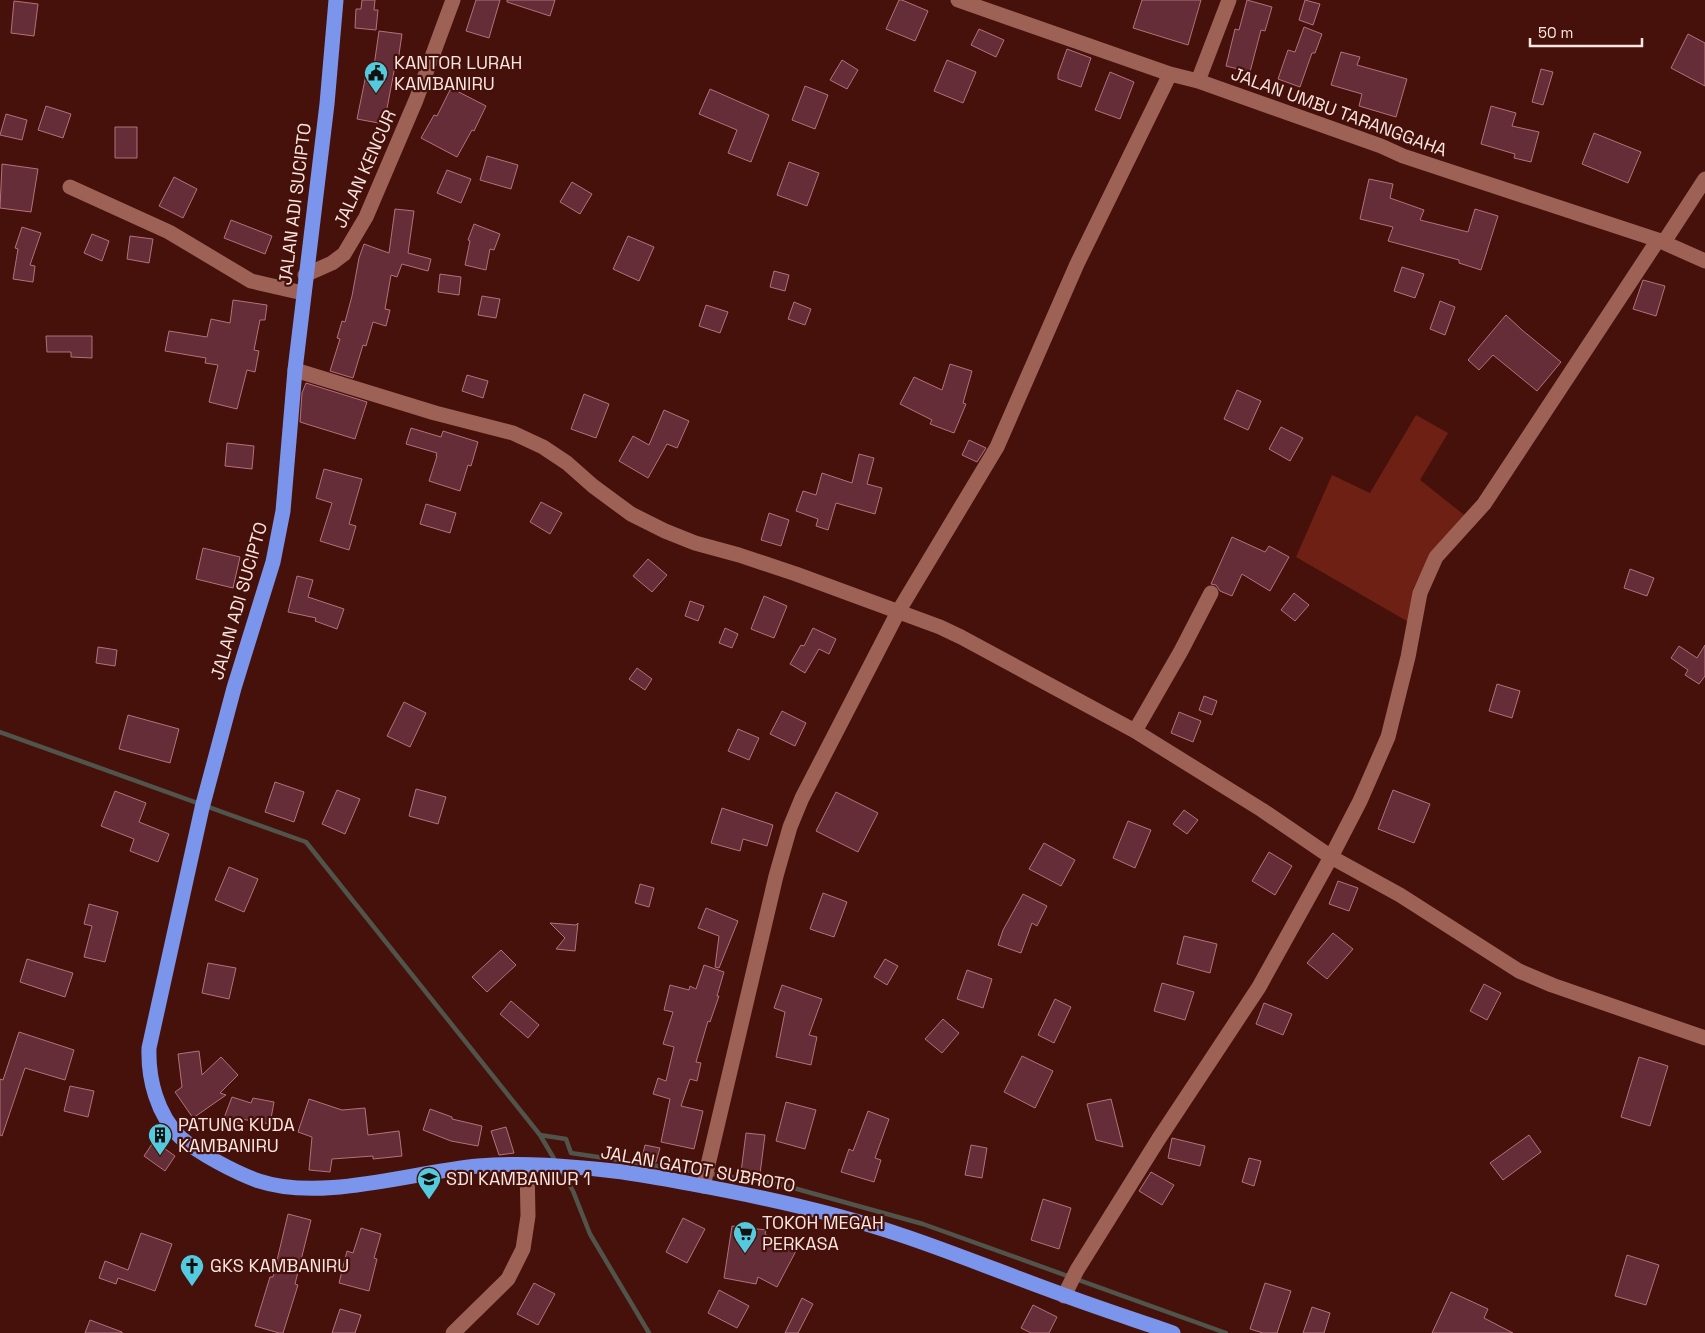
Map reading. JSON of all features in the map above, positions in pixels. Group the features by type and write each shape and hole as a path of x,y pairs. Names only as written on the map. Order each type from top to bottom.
{"highway":[{"name":"JALAN ADI SUCIPTO","path":"180,1137 156,1098 149,1069 149,1048 202,808 234,688 273,562 283,510 303,293 327,104 336,0"},
{"name":"JALAN GATOT SUBROTO","path":"180,1137 228,1168 261,1182 294,1188 350,1186 480,1166 533,1165 646,1175 704,1177 797,1206 883,1229 1067,1290 1174,1333"}],"street":[{"name":"JALAN KENCUR","path":"305,275 332,263 344,254 366,217 416,100 453,0"},
{"name":"JALAN UMBU TARANGGAHA","path":"958,0 1170,74 1198,81 1381,146 1403,156 1661,241 1705,261"},
{"path":"1198,81 1229,0"},
{"path":"704,1177 776,876 790,827 802,798 898,612 997,446 1077,264 1170,74"},
{"path":"1067,1290 1077,1270 1158,1140 1259,987 1360,801 1388,737 1408,658 1420,593 1436,557 1484,504 1661,241 1705,179"},
{"path":"70,187 169,232 251,281 303,293"},
{"path":"295,370 435,413 512,433 543,447 559,457 593,486 631,514 665,531 695,543 796,574 940,627 1135,731 1262,810 1331,857 1400,896 1519,971 1552,985 1705,1038"},
{"path":"1135,731 1181,651 1211,593"},
{"path":"453,1333 508,1279 523,1249 533,1165"}],"shaded area":[{"path":"1416,415 1448,433 1420,480 1468,518 1429,557 1413,589 1412,624 1296,557 1332,475 1370,493"}],"building":[{"path":"362,0 375,0 374,10 378,10 376,30 355,28 356,9 361,9"},
{"path":"476,0 500,0 489,38 466,31"},
{"path":"507,0 555,0 550,16 507,2"},
{"path":"899,0 928,11 915,41 886,29"},
{"path":"1142,0 1201,0 1188,45 1133,28"},
{"path":"1247,0 1272,7 1265,31 1261,30 1250,72 1226,66 1235,29 1239,30"},
{"path":"1305,0 1320,4 1313,25 1299,20"},
{"path":"14,1 38,4 34,36 11,33"},
{"path":"1304,27 1322,34 1315,53 1312,53 1300,87 1278,79 1288,50 1295,52"},
{"path":"979,29 1004,40 996,57 971,45"},
{"name":"KANTOR LURAH KAMBANIRU","path":"379,31 402,34 384,124 357,119 368,65 374,66"},
{"path":"1688,34 1705,43 1705,86 1671,68"},
{"path":"1067,49 1091,58 1081,87 1058,79"},
{"path":"1341,52 1360,57 1357,65 1407,79 1396,117 1359,106 1362,94 1331,85"},
{"path":"842,60 858,70 847,89 830,80"},
{"path":"947,60 976,72 963,103 934,91"},
{"path":"1541,69 1553,72 1543,105 1532,102"},
{"path":"1110,72 1134,82 1120,119 1095,110"},
{"path":"805,86 828,95 815,129 792,120"},
{"path":"451,88 486,106 474,131 472,130 457,157 421,138 434,115 437,116"},
{"path":"710,89 769,115 751,162 728,153 737,130 699,114"},
{"path":"46,106 71,114 63,138 38,130"},
{"path":"1491,106 1516,113 1512,126 1539,132 1531,162 1514,158 1515,154 1481,144"},
{"path":"6,114 27,120 22,140 0,135"},
{"path":"115,127 137,127 137,158 115,158"},
{"path":"1594,133 1641,152 1628,183 1582,164"},
{"path":"487,156 518,165 511,189 480,180"},
{"path":"789,162 819,173 807,206 777,195"},
{"path":"2,164 38,169 31,212 0,208"},
{"path":"447,170 471,179 461,203 437,193"},
{"path":"174,177 197,189 183,218 159,206"},
{"path":"1369,179 1393,184 1390,198 1424,210 1420,220 1468,232 1475,209 1498,216 1481,270 1459,263 1459,260 1388,241 1393,227 1360,219"},
{"path":"572,182 592,194 580,214 560,202"},
{"path":"395,209 414,211 408,253 431,259 428,271 402,264 397,277 391,275 385,309 390,310 386,326 373,322 366,346 363,345 353,378 330,371 340,339 337,338 342,321 345,322 352,296 359,258 364,244 389,253"},
{"path":"231,220 272,236 265,254 224,238"},
{"path":"474,224 500,234 494,250 490,249 486,270 465,265 470,241 468,240"},
{"path":"22,227 41,233 30,265 35,266 33,282 13,279 18,249 15,248"},
{"path":"92,234 109,241 102,261 84,253"},
{"path":"130,236 153,239 149,263 127,259"},
{"path":"628,236 654,247 639,281 613,269"},
{"path":"1402,267 1424,274 1415,298 1394,291"},
{"path":"774,271 789,275 785,291 770,287"},
{"path":"440,274 461,277 459,295 438,292"},
{"path":"1643,280 1665,286 1656,316 1633,309"},
{"path":"482,296 500,299 496,318 478,315"},
{"path":"233,300 267,305 265,320 260,320 254,350 259,351 255,372 247,370 237,409 209,402 218,365 205,363 206,358 165,351 169,331 207,337 211,319 230,323"},
{"path":"1440,301 1455,307 1445,335 1430,329"},
{"path":"794,302 811,309 805,325 788,319"},
{"path":"706,305 728,312 720,333 699,326"},
{"path":"1506,315 1561,362 1537,391 1493,355 1479,370 1468,360"},
{"path":"46,336 92,336 92,358 71,357 71,352 47,352"},
{"path":"950,364 972,371 963,403 966,404 954,433 930,424 932,420 900,404 914,377 942,390"},
{"path":"467,375 488,381 483,398 462,391"},
{"path":"306,383 367,402 355,439 300,422 302,393"},
{"path":"1237,390 1261,401 1248,430 1224,419"},
{"path":"584,394 609,404 596,438 571,429"},
{"path":"664,410 689,421 677,448 667,444 648,478 619,461 633,436 649,445"},
{"path":"1281,427 1303,438 1290,461 1269,449"},
{"path":"411,428 441,437 443,431 478,442 471,466 468,465 460,491 429,481 437,453 406,444"},
{"path":"969,440 986,448 977,462 962,455"},
{"path":"227,443 254,446 252,469 225,466"},
{"path":"859,454 874,458 867,484 882,488 875,514 836,503 828,530 816,526 818,519 796,511 803,491 816,495 822,473 852,483"},
{"path":"324,469 362,479 349,524 356,526 349,550 320,541 332,503 316,498"},
{"path":"541,502 562,513 550,534 530,522"},
{"path":"426,504 456,513 450,533 420,524"},
{"path":"769,513 789,520 781,546 761,540"},
{"path":"1232,537 1265,552 1269,546 1289,557 1270,591 1242,574 1232,596 1220,591 1216,585 1211,584"},
{"path":"203,548 240,557 233,588 196,579"},
{"path":"648,559 667,575 652,592 633,576"},
{"path":"1630,569 1654,578 1647,596 1624,588"},
{"path":"297,576 313,580 308,597 344,609 337,629 315,621 316,618 288,612"},
{"path":"1294,593 1309,605 1295,621 1281,610"},
{"path":"764,596 787,606 774,638 751,629"},
{"path":"690,601 704,606 698,621 685,616"},
{"path":"725,628 738,634 732,648 719,643"},
{"path":"813,628 836,639 829,654 819,649 805,673 790,664 801,645 804,646"},
{"path":"1705,645 1705,676 1699,684 1685,675 1688,670 1671,658 1679,646 1697,658"},
{"path":"98,647 117,650 115,666 96,663"},
{"path":"637,668 652,679 645,690 629,679"},
{"path":"1497,684 1520,691 1512,718 1489,711"},
{"path":"1204,696 1217,701 1212,715 1199,710"},
{"path":"404,702 426,713 410,747 387,736"},
{"path":"782,711 806,723 795,746 770,734"},
{"path":"1179,712 1201,721 1193,742 1171,733"},
{"path":"128,715 179,729 170,763 119,749"},
{"path":"738,729 759,738 749,760 728,751"},
{"path":"275,782 304,792 294,822 265,812"},
{"path":"416,789 446,797 438,824 409,816"},
{"path":"337,790 360,799 345,834 322,824"},
{"path":"1393,790 1430,804 1414,843 1378,829"},
{"path":"115,791 146,803 139,822 169,834 158,862 130,851 134,839 101,826"},
{"path":"836,792 878,813 858,852 816,831"},
{"path":"722,808 773,825 767,846 743,839 740,851 711,843"},
{"path":"1184,810 1198,820 1187,834 1173,824"},
{"path":"1128,821 1151,830 1135,868 1113,858"},
{"path":"1044,843 1075,860 1061,886 1029,869"},
{"path":"1269,852 1292,866 1275,895 1252,881"},
{"path":"229,867 258,879 244,912 215,900"},
{"path":"1338,881 1358,888 1349,911 1329,904"},
{"path":"640,884 654,888 649,907 635,903"},
{"path":"823,893 847,902 834,937 810,929"},
{"path":"1023,894 1047,906 1037,926 1032,923 1021,953 998,945 1003,930"},
{"path":"89,904 118,912 105,962 84,957 92,926 84,924"},
{"path":"706,908 738,921 719,968 715,967 719,936 698,928"},
{"path":"550,923 576,925 578,923 575,951 556,949 565,938"},
{"path":"1333,933 1353,949 1327,979 1307,963"},
{"path":"1184,936 1217,944 1210,973 1177,964"},
{"path":"501,950 516,965 487,992 472,977"},
{"path":"27,959 73,973 65,997 20,982"},
{"path":"885,959 898,966 887,985 874,977"},
{"path":"208,963 236,968 229,999 202,993"},
{"path":"704,965 724,972 717,996 719,996 710,1022 708,1021 696,1062 701,1063 697,1081 690,1079 681,1106 703,1111 694,1149 661,1142 670,1099 653,1094 658,1078 666,1081 674,1047 663,1044 673,1012 664,1010 670,985 689,990 690,986 696,989"},
{"path":"967,970 992,979 983,1008 957,999"},
{"path":"1162,983 1194,992 1185,1020 1154,1011"},
{"path":"1484,984 1501,993 1487,1020 1470,1011"},
{"path":"782,985 822,999 809,1035 817,1037 811,1065 776,1057 785,1012 774,1008"},
{"path":"1055,999 1071,1007 1054,1043 1038,1035"},
{"path":"511,1001 539,1025 528,1038 500,1014"},
{"path":"1264,1003 1292,1014 1283,1035 1256,1024"},
{"path":"943,1019 959,1033 942,1053 925,1039"},
{"path":"19,1032 74,1050 65,1080 25,1068 2,1136 0,1135 0,1079 3,1080"},
{"path":"199,1051 202,1075 221,1057 238,1075 220,1093 226,1095 193,1118 175,1092 182,1087 178,1054"},
{"path":"1022,1056 1053,1071 1035,1108 1004,1092"},
{"path":"1639,1057 1668,1066 1650,1126 1621,1117"},
{"path":"70,1086 94,1091 88,1117 64,1111"},
{"path":"232,1097 251,1103 253,1098 274,1102 270,1124 241,1119 239,1123 224,1118"},
{"path":"309,1099 342,1110 365,1108 368,1135 399,1131 402,1156 373,1159 373,1156 332,1159 330,1172 309,1170 312,1137 298,1132"},
{"path":"1111,1099 1123,1147 1096,1140 1087,1104"},
{"path":"786,1102 816,1110 805,1149 776,1141"},
{"path":"430,1109 452,1117 452,1119 482,1126 478,1146 451,1141 423,1130"},
{"path":"868,1111 889,1119 875,1158 881,1160 874,1182 841,1172 849,1149 853,1151"},
{"path":"506,1127 514,1153 499,1155 491,1131"},
{"path":"746,1133 765,1135 760,1174 741,1172"},
{"path":"1529,1135 1541,1152 1503,1180 1490,1163"},
{"path":"1172,1138 1205,1146 1200,1166 1168,1158"},
{"name":"PATUNG KUDA KAMBANIRU","path":"154,1141 175,1156 165,1171 144,1156"},
{"path":"645,1145 660,1148 656,1162 642,1158"},
{"path":"971,1145 987,1148 982,1178 965,1175"},
{"path":"1249,1158 1261,1161 1254,1186 1242,1182"},
{"path":"1151,1172 1174,1185 1162,1205 1139,1191"},
{"path":"1043,1199 1071,1208 1059,1249 1031,1240"},
{"path":"288,1214 311,1220 295,1284 298,1285 283,1333 279,1333 255,1326 270,1277 273,1277"},
{"path":"683,1218 705,1229 687,1263 666,1252"},
{"name":"TOKOH MEGAH PERKASA","path":"732,1226 766,1230 765,1234 796,1251 777,1287 758,1277 756,1284 724,1278"},
{"path":"361,1228 381,1234 374,1258 377,1259 369,1291 339,1283 347,1251 353,1253"},
{"path":"141,1233 172,1244 155,1291 118,1278 116,1284 99,1278 105,1261 128,1270"},
{"path":"1627,1255 1659,1265 1646,1305 1615,1296"},
{"path":"534,1283 555,1294 538,1325 517,1314"},
{"path":"1265,1283 1291,1291 1277,1333 1263,1333 1250,1329"},
{"path":"719,1290 749,1306 737,1328 708,1313"},
{"path":"1451,1292 1488,1309 1484,1318 1513,1333 1432,1333"},
{"path":"802,1298 813,1304 798,1333 785,1333"},
{"path":"1033,1305 1057,1317 1049,1333 1031,1333 1021,1328"},
{"path":"1312,1307 1330,1313 1324,1333 1303,1333"},
{"path":"340,1309 361,1315 355,1333 332,1333"},
{"path":"90,1320 122,1332 122,1333 85,1333"}],"waterway":[{"path":"0,732 306,842 540,1135 556,1162"},
{"path":"540,1135 566,1139 571,1153 779,1184 923,1224 1226,1333"},
{"path":"561,1170 573,1191 590,1234 649,1333"}],"place":[{"name":"KANTOR LURAH KAMBANIRU","path":"376,94"},
{"name":"PATUNG KUDA KAMBANIRU","path":"160,1156"},
{"name":"SDI KAMBANIUR 1","path":"429,1200"},
{"name":"TOKOH MEGAH PERKASA","path":"745,1254"},
{"name":"GKS KAMBANIRU","path":"192,1287"}]}
